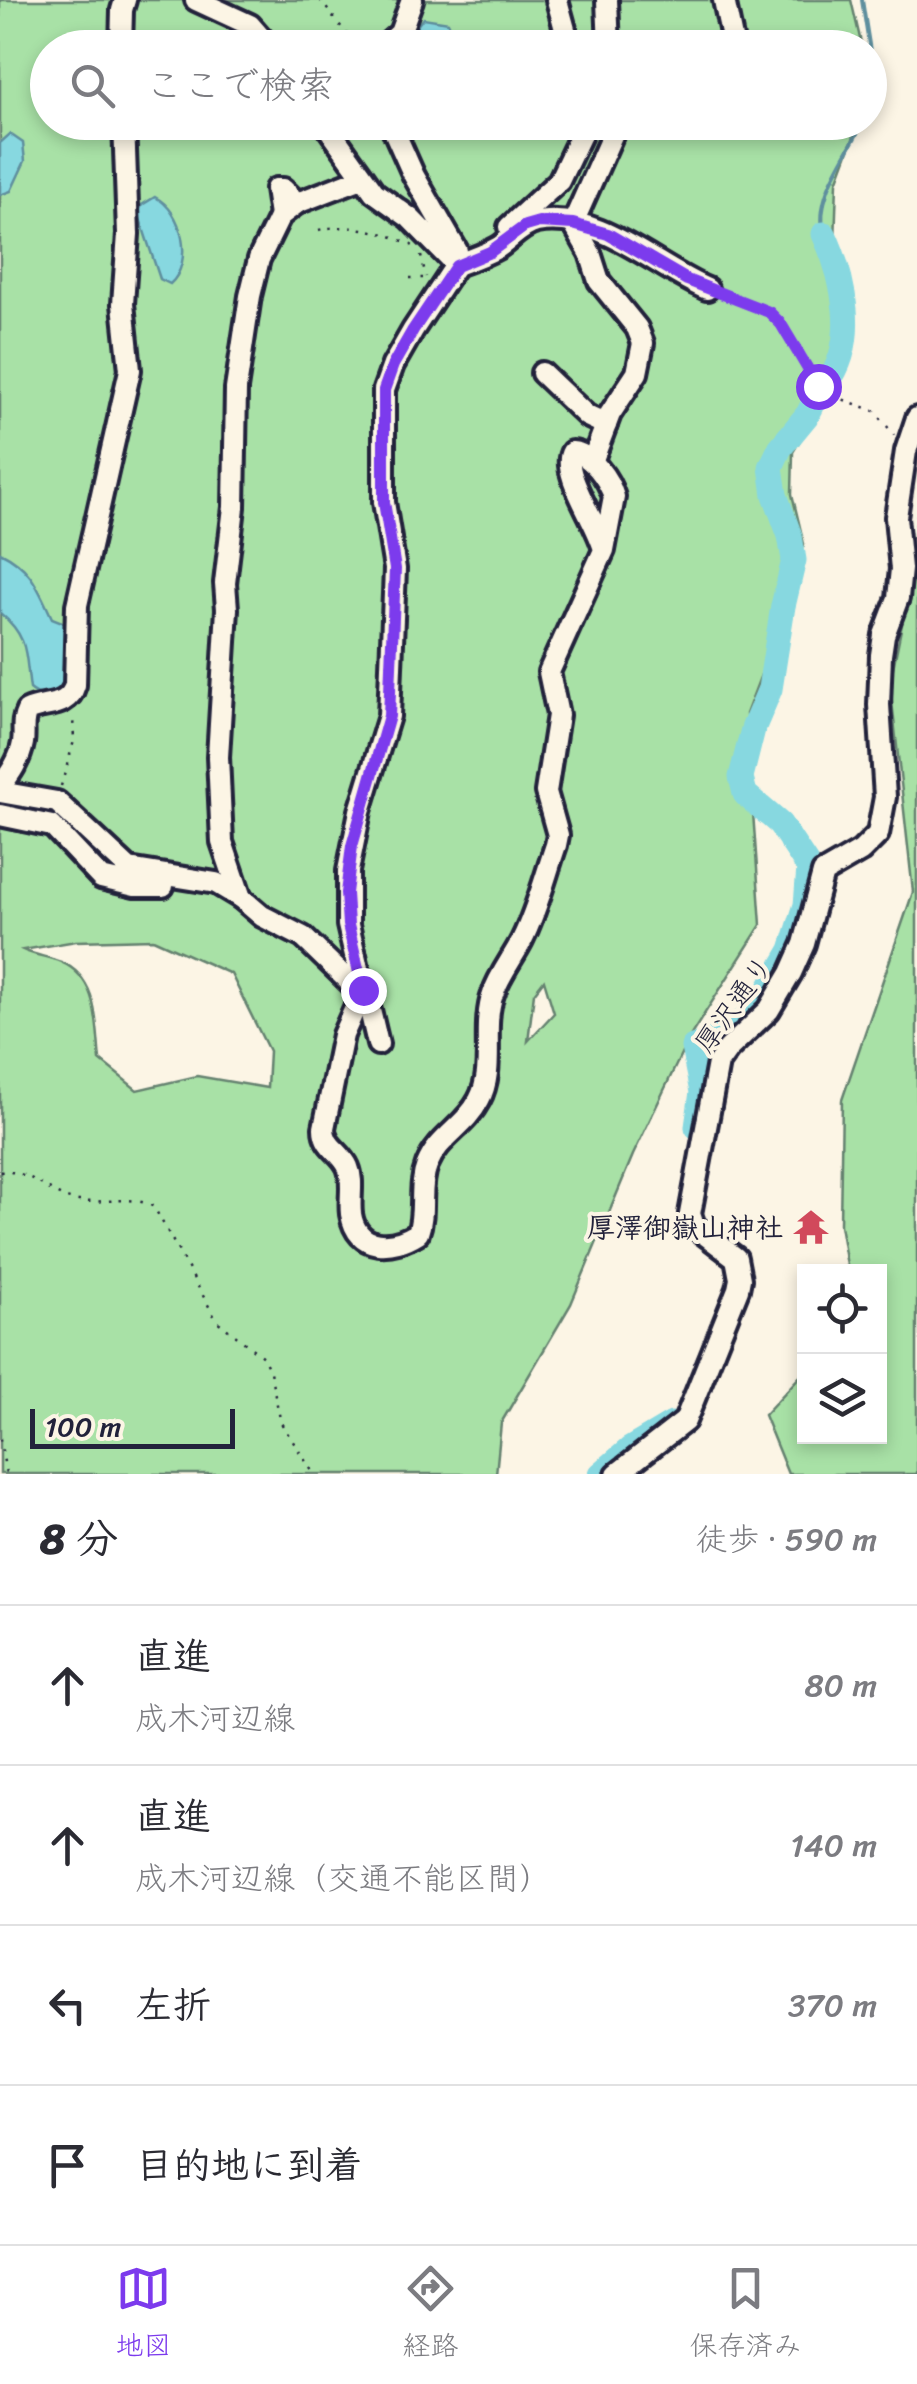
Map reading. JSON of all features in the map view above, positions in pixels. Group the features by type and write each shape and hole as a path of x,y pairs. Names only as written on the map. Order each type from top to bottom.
{"street":[{"path":"121,30 126,0"},
{"path":"196,0 254,30"},
{"path":"401,30 412,0"},
{"path":"557,0 565,30"},
{"path":"607,0 608,30"},
{"path":"724,0 730,30"},
{"path":"125,140 128,234 122,304 130,370 77,605 76,686 70,698 27,711 18,758 0,790 58,802 129,870 216,883 262,916 303,937 362,994 378,1044"},
{"path":"336,140 374,192 410,218 456,266"},
{"path":"398,140 457,251 456,266 413,330 384,390 384,502 395,569 389,716 352,846 346,893 348,925 363,982 362,994 342,1034 324,1140 348,1168 352,1216 359,1232 370,1242 385,1246 418,1233 422,1222 421,1183 427,1164 438,1142 461,1124 481,1097 487,1068 486,1027 493,993 534,911 558,834 546,792 558,715 548,672 604,550 614,498 592,462 576,451 568,459 569,470 593,515 604,550"},
{"path":"490,252 516,220 559,180 578,140"},
{"path":"573,224 610,140"},
{"path":"241,898 222,842 218,757 225,583 234,507 236,390 250,296 259,259 288,209 362,178"},
{"path":"456,266 490,252 525,226 539,222 573,224 608,234 707,289"},
{"path":"573,224 590,252 599,282 636,328 642,343 637,373 606,425 592,462"},
{"path":"542,373 587,416 606,425"},
{"name":"厚沢通り","path":"617,1474 685,1422 738,1288 736,1258 694,1226 690,1214 718,1064 728,1048 769,1010 791,973 804,944 824,873 862,852 878,834 886,796 879,704 880,655 898,598 896,517 906,451 917,418"},
{"path":"0,816 52,826 101,878 135,886 162,886 189,878"}],"path":[{"path":"320,0 344,30"},
{"path":"319,230 330,227 368,231 404,241 419,251 426,278"},
{"path":"707,289 762,308 776,318 818,386 828,394 875,411 906,451"},
{"path":"58,802 75,733 70,698"},
{"path":"0,1172 24,1174 75,1200 138,1202 154,1207 216,1321 263,1357 281,1423 314,1474"},
{"path":"0,1439 6,1474"}],"green space":[{"path":"0,0 851,0 858,30 30,30 30,140 853,140 837,182 835,244 849,325 824,402 793,452 792,494 804,544 786,609 746,714 761,925 689,1038 633,1155 571,1304 501,1423 496,1474 0,1474","holes":["153,939 231,974 269,1051 267,1088 197,1076 137,1090 100,1060 96,1017 83,979 61,962 23,950 76,941","544,980 554,1013 528,1041 534,993"]},
{"path":"917,515 917,1474 788,1474 764,1415 797,1380 797,1444 887,1444 887,1264 847,1264 840,1225 842,1100 913,892 890,683 909,590"}],"water":[{"path":"423,18 448,22 452,30 414,30"},
{"path":"10,134 23,143 25,161 11,191 0,195 0,143"},
{"path":"155,197 173,214 182,238 182,264 170,284 160,279 138,213 142,205"},
{"path":"0,552 26,572 52,618 70,625 67,686 54,693 44,695 30,689 21,639 0,613"}],"waterway":[{"path":"862,0 867,30"},
{"path":"824,234 822,219 828,191 853,140"},
{"path":"824,234 845,310 843,349 827,383"},
{"path":"697,1127 702,1092 693,1047 728,1034 760,1005 792,950 806,905 809,868 780,824 745,794 741,777 753,729 770,689 794,560 771,467 818,394"},
{"path":"601,1474 630,1449 672,1424"}],"place":[{"name":"厚澤御嶽山神社","path":"811,1227"}],"route":[{"path":"363,990 348,925 346,893 360,811 389,716 395,569 384,502 384,390 413,330 456,266 490,252 525,226 539,222 573,224 608,234 687,280 769,312 781,324 818,386"}]}
